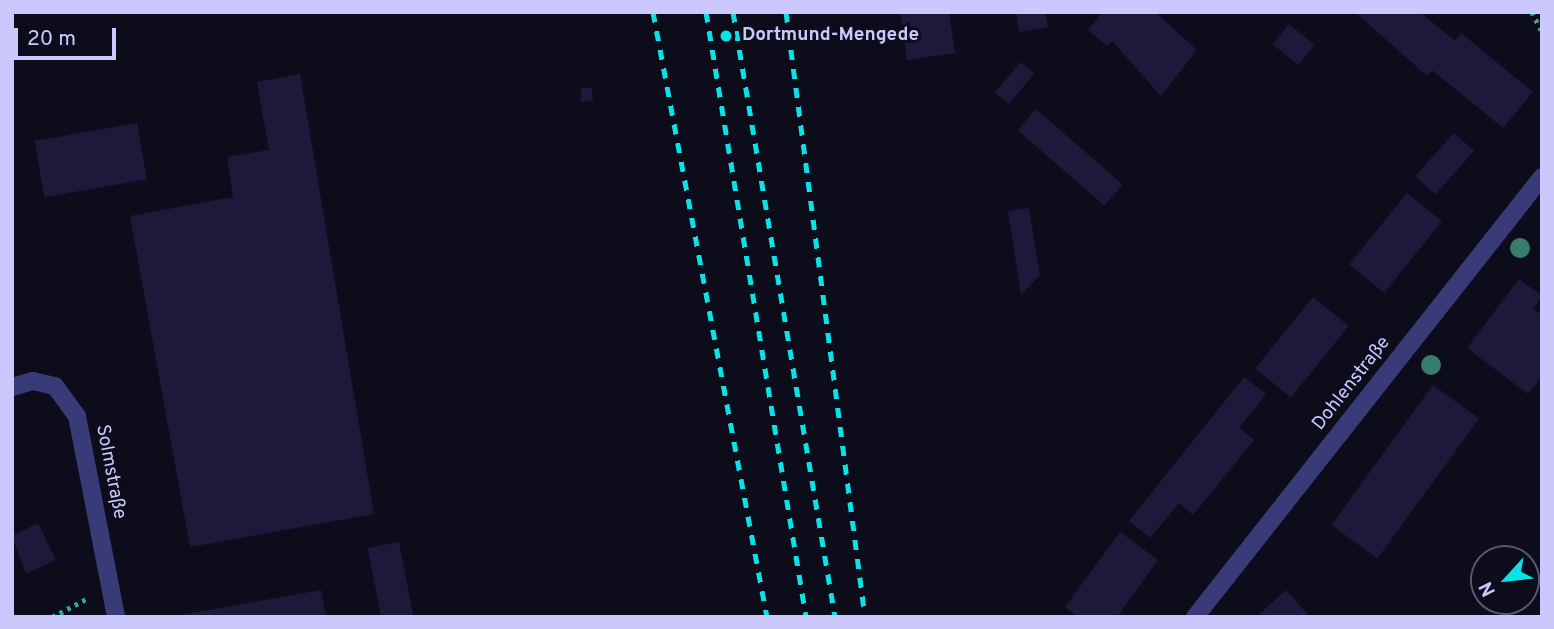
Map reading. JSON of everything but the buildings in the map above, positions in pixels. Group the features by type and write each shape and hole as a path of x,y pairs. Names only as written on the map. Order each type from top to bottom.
{"street":[{"name":"Dohlenstraße","path":"1195,617 1542,177"},
{"name":"Solmstraße","path":"12,387 33,381 55,387 77,416 116,617"}],"path":[{"path":"1532,12 1542,32"},
{"path":"52,617 110,587"}],"railway":[{"path":"653,12 767,617"},
{"path":"706,12 806,617"},
{"path":"733,12 835,617"},
{"path":"786,12 865,617"}],"place":[{"name":"Dortmund-Mengede","path":"726,36"}]}
